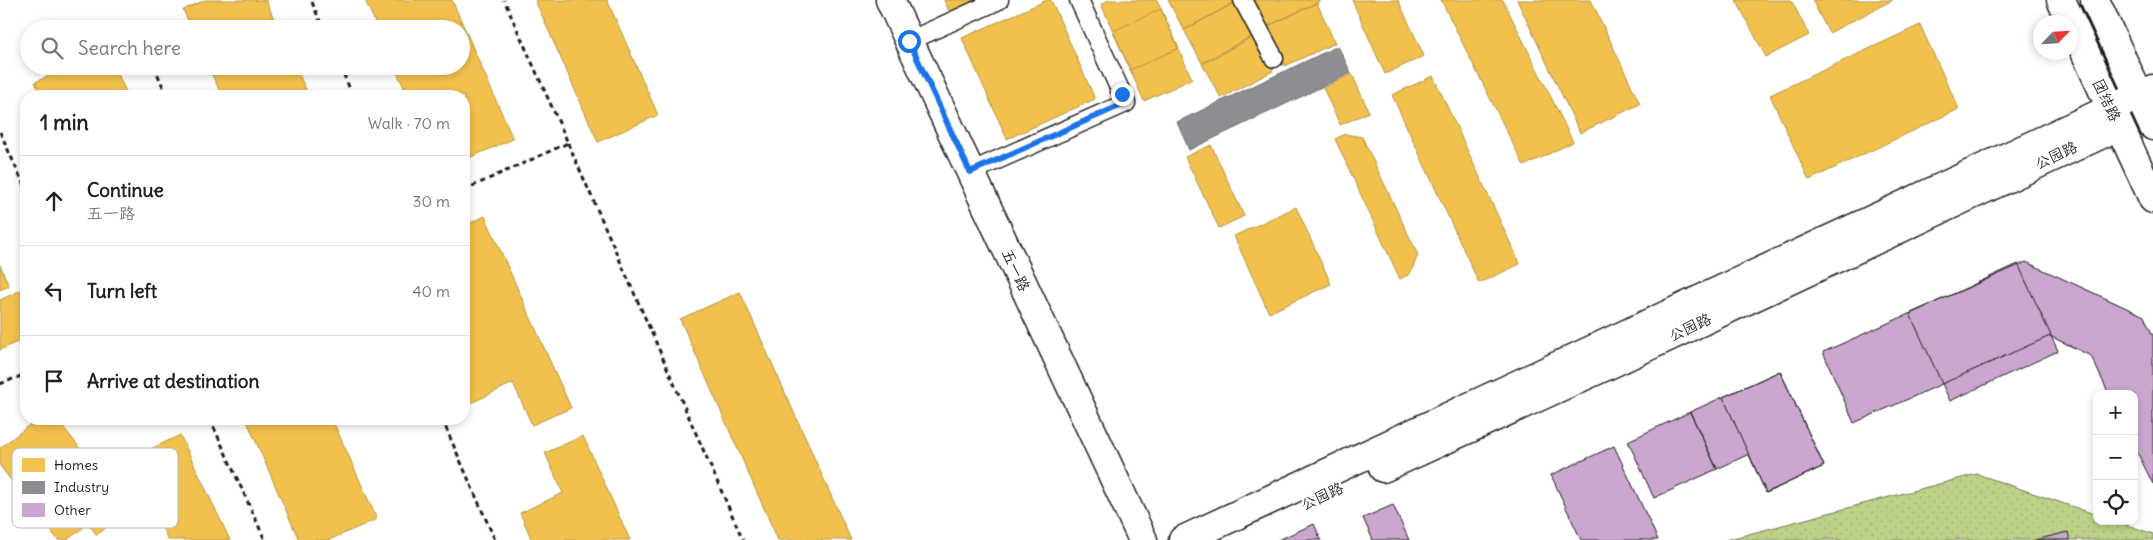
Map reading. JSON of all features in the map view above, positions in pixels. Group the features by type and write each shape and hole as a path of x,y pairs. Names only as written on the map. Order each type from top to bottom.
{"street":[{"name":"五一路","path":"890,0 1143,540"},
{"name":"团结路","path":"2061,0 2153,199"},
{"name":"团结路","path":"2095,0 2149,107"},
{"name":"公园路","path":"1225,540 1606,366 2115,117 2149,107"},
{"path":"1182,540 2115,117"}],"lane":[{"path":"909,41 999,0"},
{"path":"970,172 1126,103 1079,0"},
{"path":"1243,0 1274,58"}],"path":[{"path":"504,0 743,540"},
{"path":"312,2 320,20"},
{"path":"158,75 164,90"},
{"path":"344,75 351,90"},
{"path":"0,132 20,177"},
{"path":"470,187 568,143"},
{"path":"0,384 20,376"},
{"path":"213,425 265,540"},
{"path":"445,425 495,540"}],"green space":[{"path":"1977,474 2093,514 2093,525 2127,525 2153,534 2153,540 1726,540"}],"building: Homes":[{"path":"205,0 266,0 274,20 188,20 183,10"},
{"path":"365,0 452,0 461,20 374,20"},
{"path":"535,0 607,0 658,115 598,142"},
{"path":"944,0 982,0 951,15"},
{"path":"1047,0 1051,0 1095,99 1007,139 962,38"},
{"path":"1109,0 1157,0 1192,79 1144,101 1101,4"},
{"path":"1168,0 1233,0 1234,3 1184,30"},
{"path":"1254,0 1319,0 1320,1 1266,27"},
{"path":"1352,0 1398,0 1424,56 1385,74"},
{"path":"1441,0 1503,0 1573,142 1524,166"},
{"path":"1517,0 1591,0 1640,104 1580,133"},
{"path":"1736,0 1791,0 1809,35 1766,57"},
{"path":"1812,0 1893,0 1829,33"},
{"path":"1234,3 1252,36 1202,63 1184,30"},
{"path":"1317,3 1335,43 1285,66 1266,27"},
{"path":"1161,9 1179,48 1130,70 1113,31"},
{"path":"1920,25 1959,109 1809,180 1770,95"},
{"path":"1254,36 1273,71 1221,98 1202,64"},
{"path":"470,41 513,139 470,157 470,90 405,90 398,75 470,75"},
{"path":"1352,74 1369,112 1340,125 1323,88"},
{"path":"51,75 118,75 125,90 38,90 35,82"},
{"path":"212,75 299,75 306,90 219,90"},
{"path":"1433,76 1520,264 1479,283 1392,95"},
{"path":"1345,134 1362,137 1418,255 1410,274 1400,279 1335,139"},
{"path":"1211,145 1244,216 1219,228 1185,157"},
{"path":"1296,207 1331,284 1269,313 1234,236"},
{"path":"485,216 571,408 532,425 513,383 471,403 470,401 470,223"},
{"path":"0,265 9,286 0,290"},
{"path":"20,290 20,341 0,350 0,300"},
{"path":"740,292 851,540 778,540 680,319"},
{"path":"29,425 62,425 80,448 12,448 12,481 0,466 0,448"},
{"path":"249,425 335,425 377,519 329,540 299,540"},
{"path":"180,435 230,540 168,540 162,528 178,528 178,448 153,448"},
{"path":"583,436 630,540 532,540 520,513 563,493 545,453"},
{"path":"49,528 83,528 67,540 58,540"},
{"path":"91,528 106,528 97,535"}],"building: Industry":[{"path":"1338,46 1351,73 1189,150 1177,122"}],"building: Other":[{"path":"2026,262 2144,316 2153,336 2153,484 2138,454 2138,390 2107,390 2091,356 2050,336 1854,423 1823,352"},
{"path":"2018,264 2058,351 1950,401 1910,314"},
{"path":"1780,371 1824,466 1766,493 1749,454 1717,469 1690,412"},
{"path":"1780,371 1824,466 1766,493 1723,397"},
{"path":"1690,412 1717,469 1654,498 1628,441"},
{"path":"1614,446 1658,540 1581,540 1551,475"},
{"path":"1393,505 1409,540 1373,540 1363,518"},
{"path":"1314,524 1321,540 1278,540"},
{"path":"2068,532 2070,540 2035,540"}],"route":[{"path":"909,41 970,172 1126,103 1122,94"}]}
